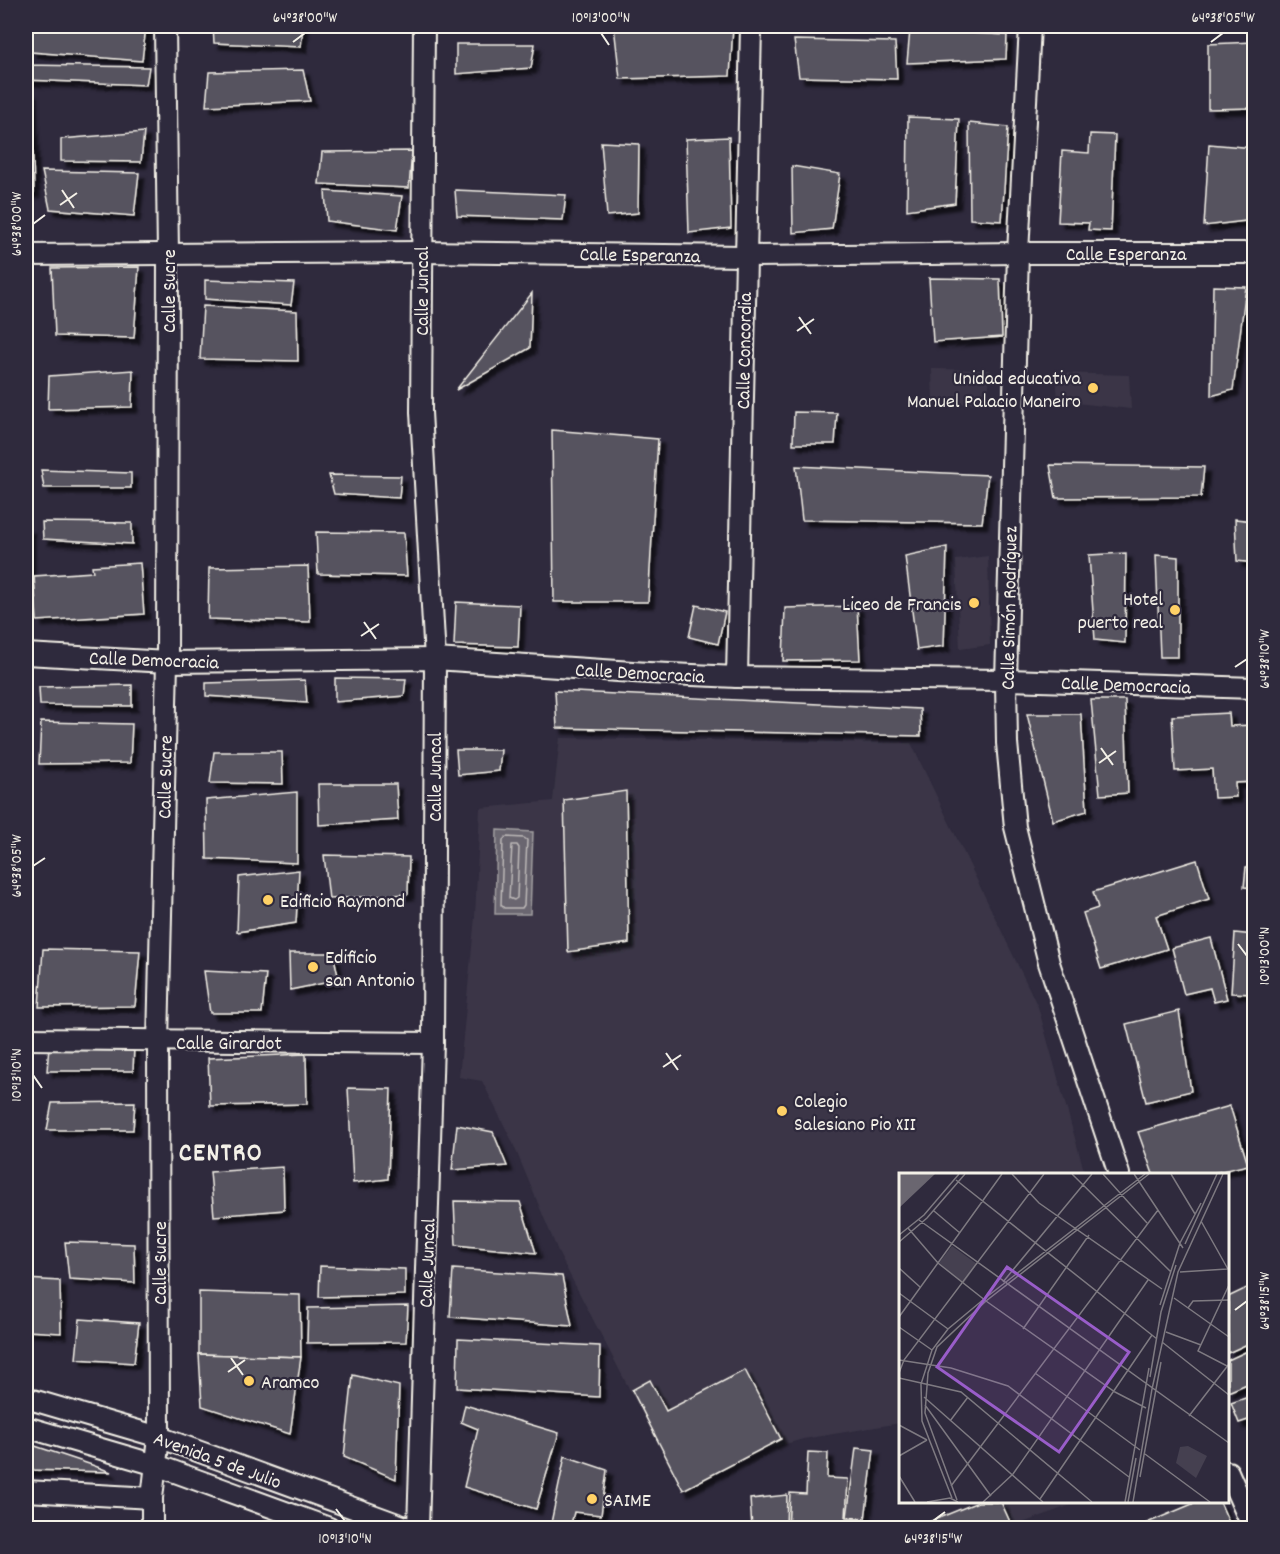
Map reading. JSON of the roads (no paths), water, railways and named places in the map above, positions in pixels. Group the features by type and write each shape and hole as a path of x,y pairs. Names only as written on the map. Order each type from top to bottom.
{"street":[{"name":"Calle Sucre","path":"152,1528 152,1498 159,1437 158,1042 166,662 168,254 165,26"},
{"name":"Calle Juncal","path":"418,1528 433,1043 435,659 421,412 424,26"},
{"name":"Calle Concordia","path":"737,677 751,26"},
{"name":"Calle Simón Rodríguez","path":"1030,26 1018,253 1006,680 1007,743 1016,827 1049,963 1119,1173"},
{"name":"Calle Esperanza","path":"26,255 421,252 745,256 1018,253 1254,254"},
{"name":"Calle Democracia","path":"26,654 166,662 435,659 737,677 1006,680 1254,688"},
{"name":"Calle Girardot","path":"26,1039 433,1043"},
{"name":"Avenida 5 de Julio","path":"26,1398 159,1437 408,1528"},
{"name":"Avenida 5 de Julio","path":"26,1427 156,1465 329,1528"},
{"path":"1229,1476 1253,1528"},
{"path":"26,1491 152,1498"}],"water":[{"path":"497,830 533,832 530,914 495,914"}],"place":[{"name":"Unidad educativa Manuel Palacio Maneiro","path":"1093,388"},
{"name":"Liceo de Francis","path":"974,603"},
{"name":"Hotel puerto real","path":"1175,610"},
{"name":"Edificio Raymond","path":"268,900"},
{"name":"Edificio san Antonio","path":"313,967"},
{"name":"Colegio Salesiano Pio XII","path":"782,1111"},
{"name":"Aramco","path":"249,1381"},
{"name":"SAIME","path":"592,1499"}],"district":[{"name":"CENTRO","path":"221,1151"}]}
